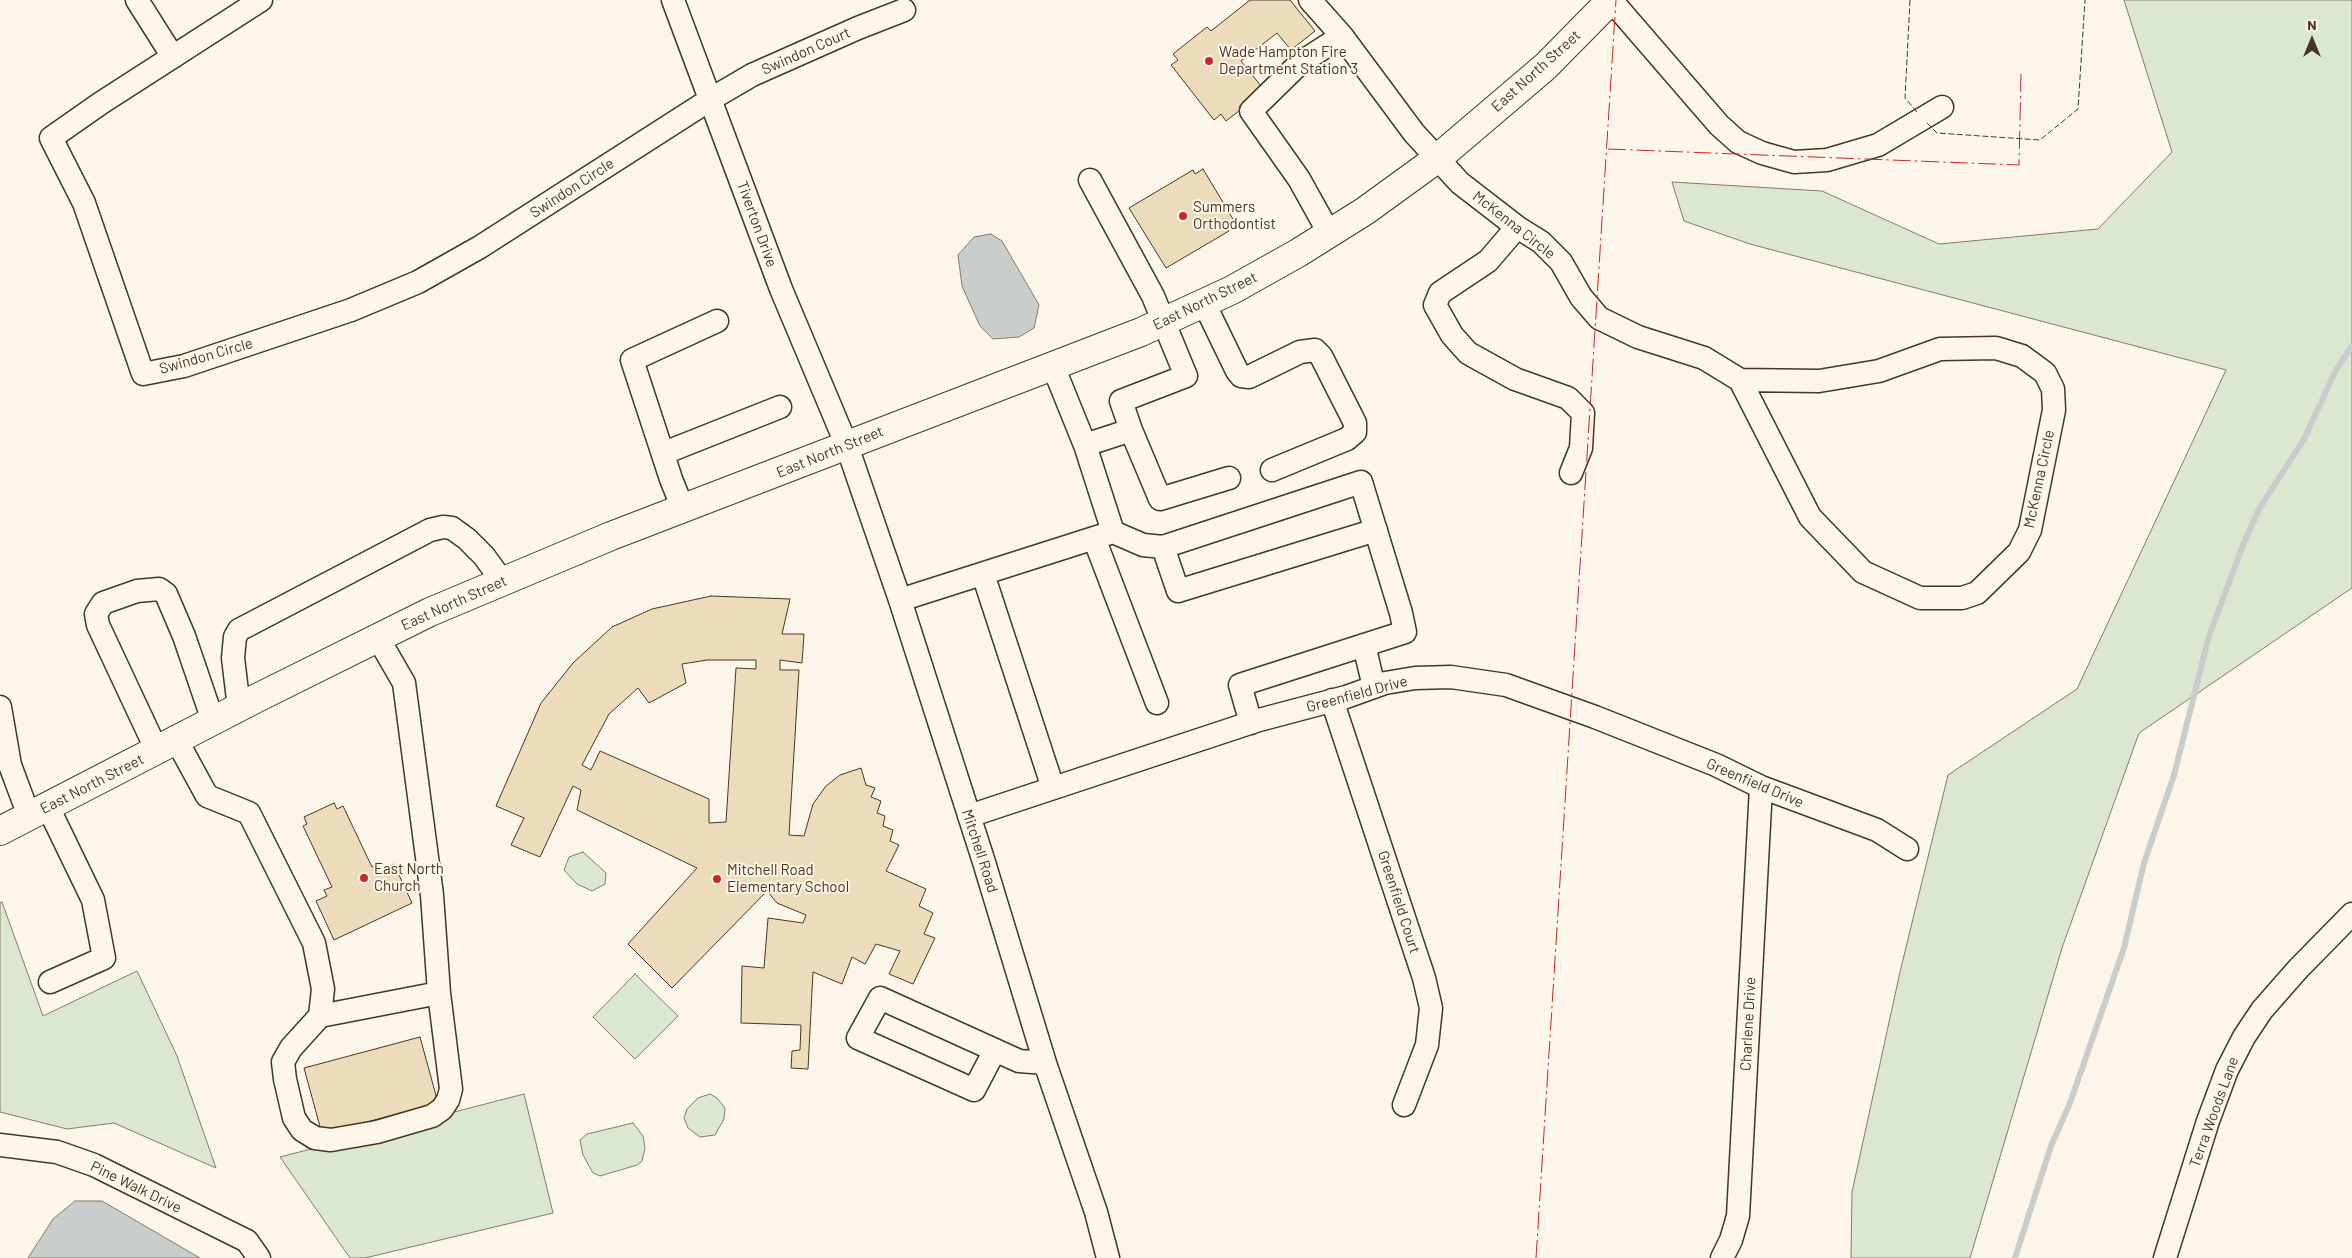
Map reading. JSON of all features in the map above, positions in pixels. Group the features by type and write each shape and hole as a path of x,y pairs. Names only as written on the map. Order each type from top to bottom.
{"main road":[{"name":"East North Street","path":"0,831 212,721 430,612 502,581 683,509 1053,366 1165,321 1232,290 1365,210 1438,158 1546,66 1611,0"}],"street":[{"path":"137,0 174,57"},
{"name":"Swindon Circle","path":"261,0 101,103 51,138 84,203 143,374 184,366 351,310 418,282 480,247 711,99"},
{"name":"Tiverton Drive","path":"672,0 711,99 781,289 847,446"},
{"name":"McKenna Circle","path":"1310,0 1342,36 1414,133 1460,183 1517,227 1541,242 1561,262 1581,297 1599,318 1638,337 1704,358 1740,380 1819,381 1879,371 1940,349 1996,348 2022,356 2045,373 2053,389 2054,410 2030,530 2019,552 1977,592 1962,598 1920,598 1863,572 1810,517 1740,380"},
{"path":"1611,0 1718,125 1738,142 1762,153 1794,162 1827,160 1878,145 1942,106"},
{"name":"Swindon Court","path":"711,99 752,75 858,28 904,10"},
{"path":"1329,233 1299,179 1251,111 1300,63 1342,36"},
{"path":"1090,180 1165,321 1186,376 1121,401 1160,499 1229,478"},
{"path":"1517,227 1488,261 1440,293 1435,305 1452,335 1468,354 1515,378 1568,398 1583,413 1581,448 1571,473"},
{"path":"1204,303 1241,376 1249,378 1300,352 1315,350 1355,422 1355,432 1347,439 1272,470"},
{"path":"683,509 671,479 632,360 717,321"},
{"path":"1053,366 1085,445 1104,535 1157,703"},
{"path":"664,453 780,407"},
{"path":"1085,445 1131,430"},
{"name":"Mitchell Road","path":"847,446 900,600 969,816 1044,1063 1096,1212 1108,1258"},
{"path":"900,600 1104,535 1143,545 1163,547 1361,482 1402,612 1405,632 1240,685 1251,723"},
{"path":"239,708 233,658 235,637 239,630 430,530 442,527 452,528 467,539 484,556 502,581"},
{"path":"1163,547 1178,591 1376,530"},
{"path":"982,574 1054,788"},
{"path":"212,721 184,636 166,594 159,589 137,590 103,603 96,614 98,625 167,746 207,796 249,813 314,943 323,989 320,1016 291,1048 283,1062 294,1118 302,1130 315,1138 331,1140 378,1132 432,1116 442,1109 448,1100 451,1089 439,992 432,895 404,683 378,638"},
{"path":"1364,645 1374,687"},
{"name":"Greenfield Drive","path":"969,816 1251,723 1374,687 1415,678 1451,677 1506,685 1595,716 1716,765 1761,787 1877,830 1907,849"},
{"name":"Greenfield Court","path":"1332,700 1424,978 1430,1008 1427,1045 1404,1105"},
{"path":"0,707 10,765 93,900 104,958 50,982"},
{"name":"Charlene Drive","path":"1722,1258 1731,1240 1738,1216 1761,787"},
{"name":"Terra Woods Lane","path":"2165,1258 2208,1120 2227,1070 2244,1037 2262,1010 2352,914"},
{"path":"320,1016 439,992"},
{"path":"994,1050 974,1090 858,1038 880,998 1019,1061 1044,1063"},
{"name":"Pine Walk Drive","path":"0,1145 57,1152 94,1165 247,1241 259,1258"}],"green space":[{"path":"2124,0 2352,0 2352,588 2139,733 2062,948 1970,1258 1851,1258 1852,1192 1900,972 1948,775 2077,689 2226,370 1750,244 1684,221 1672,182 1822,191 1939,244 2098,229 2172,152"},
{"path":"583,852 606,873 605,884 592,891 577,884 564,870 569,857"},
{"path":"2,902 43,1016 137,971 177,1056 216,1168 114,1123 67,1129 0,1112 0,903"},
{"path":"635,974 678,1016 635,1059 593,1017"},
{"path":"524,1094 553,1213 365,1258 350,1258 280,1157"},
{"path":"710,1094 717,1098 725,1108 724,1119 715,1135 700,1137 688,1128 684,1118 687,1109 698,1098"},
{"path":"633,1123 643,1136 645,1148 642,1161 637,1165 600,1176 593,1173 583,1155 580,1140 587,1134"}],"shaded area":[{"path":"991,234 1002,241 1039,305 1034,328 1019,337 993,339 980,326 962,286 958,255 974,237"},
{"path":"75,1201 102,1201 200,1258 28,1258 53,1219"}],"building":[{"name":"Wade Hampton Fire Department Station 3","path":"1250,0 1290,0 1315,31 1291,50 1277,33 1241,61 1265,91 1226,121 1221,114 1214,120 1171,65 1178,60 1173,54 1207,27 1211,31"},
{"name":"Summers Orthodontist","path":"1203,169 1236,224 1228,229 1229,231 1166,268 1129,208 1193,170 1195,174"},
{"path":"711,596 790,599 782,634 804,634 802,663 780,660 780,670 799,670 789,835 804,836 813,804 826,786 840,775 861,768 866,785 875,788 871,797 881,801 877,813 885,816 883,826 893,830 890,841 899,845 886,871 926,889 919,906 933,913 924,934 935,938 913,984 889,974 900,951 876,944 865,964 852,957 842,984 813,972 808,1069 791,1068 792,1051 800,1050 801,1025 741,1023 742,966 764,968 768,918 803,923 806,915 777,903 767,891 672,988 628,944 697,868 577,810 581,790 573,786 540,857 511,845 524,818 496,806 541,703 573,663 612,627 652,609","holes":["707,660 756,660 756,669 736,668 726,822 709,823 709,799 600,751 591,770 582,765 609,714 638,688 649,703 686,683 682,664"]},
{"name":"East North Church","path":"334,803 337,809 343,806 372,867 379,863 382,870 394,864 412,903 334,940 316,901 327,896 324,890 332,887 303,826 307,824 304,817"},
{"path":"420,1037 438,1103 322,1134 304,1068"}],"waterway":[{"path":"2015,1258 2051,1146 2070,1103 2124,948 2144,863 2174,775 2209,636 2243,545 2259,509 2304,439 2336,370 2352,346"}],"fence":[{"path":"1910,0 1905,98 1917,112"},
{"path":"1927,123 1937,133 2040,140 2078,109 2085,0"}],"power":[{"path":"1536,1258 1616,0"},
{"path":"1608,149 2019,165 2021,74"}],"place":[{"name":"Wade Hampton Fire Department Station 3","path":"1209,61"},
{"name":"Summers Orthodontist","path":"1183,216"},
{"name":"East North Church","path":"364,878"},
{"name":"Mitchell Road Elementary School","path":"717,879"}]}
